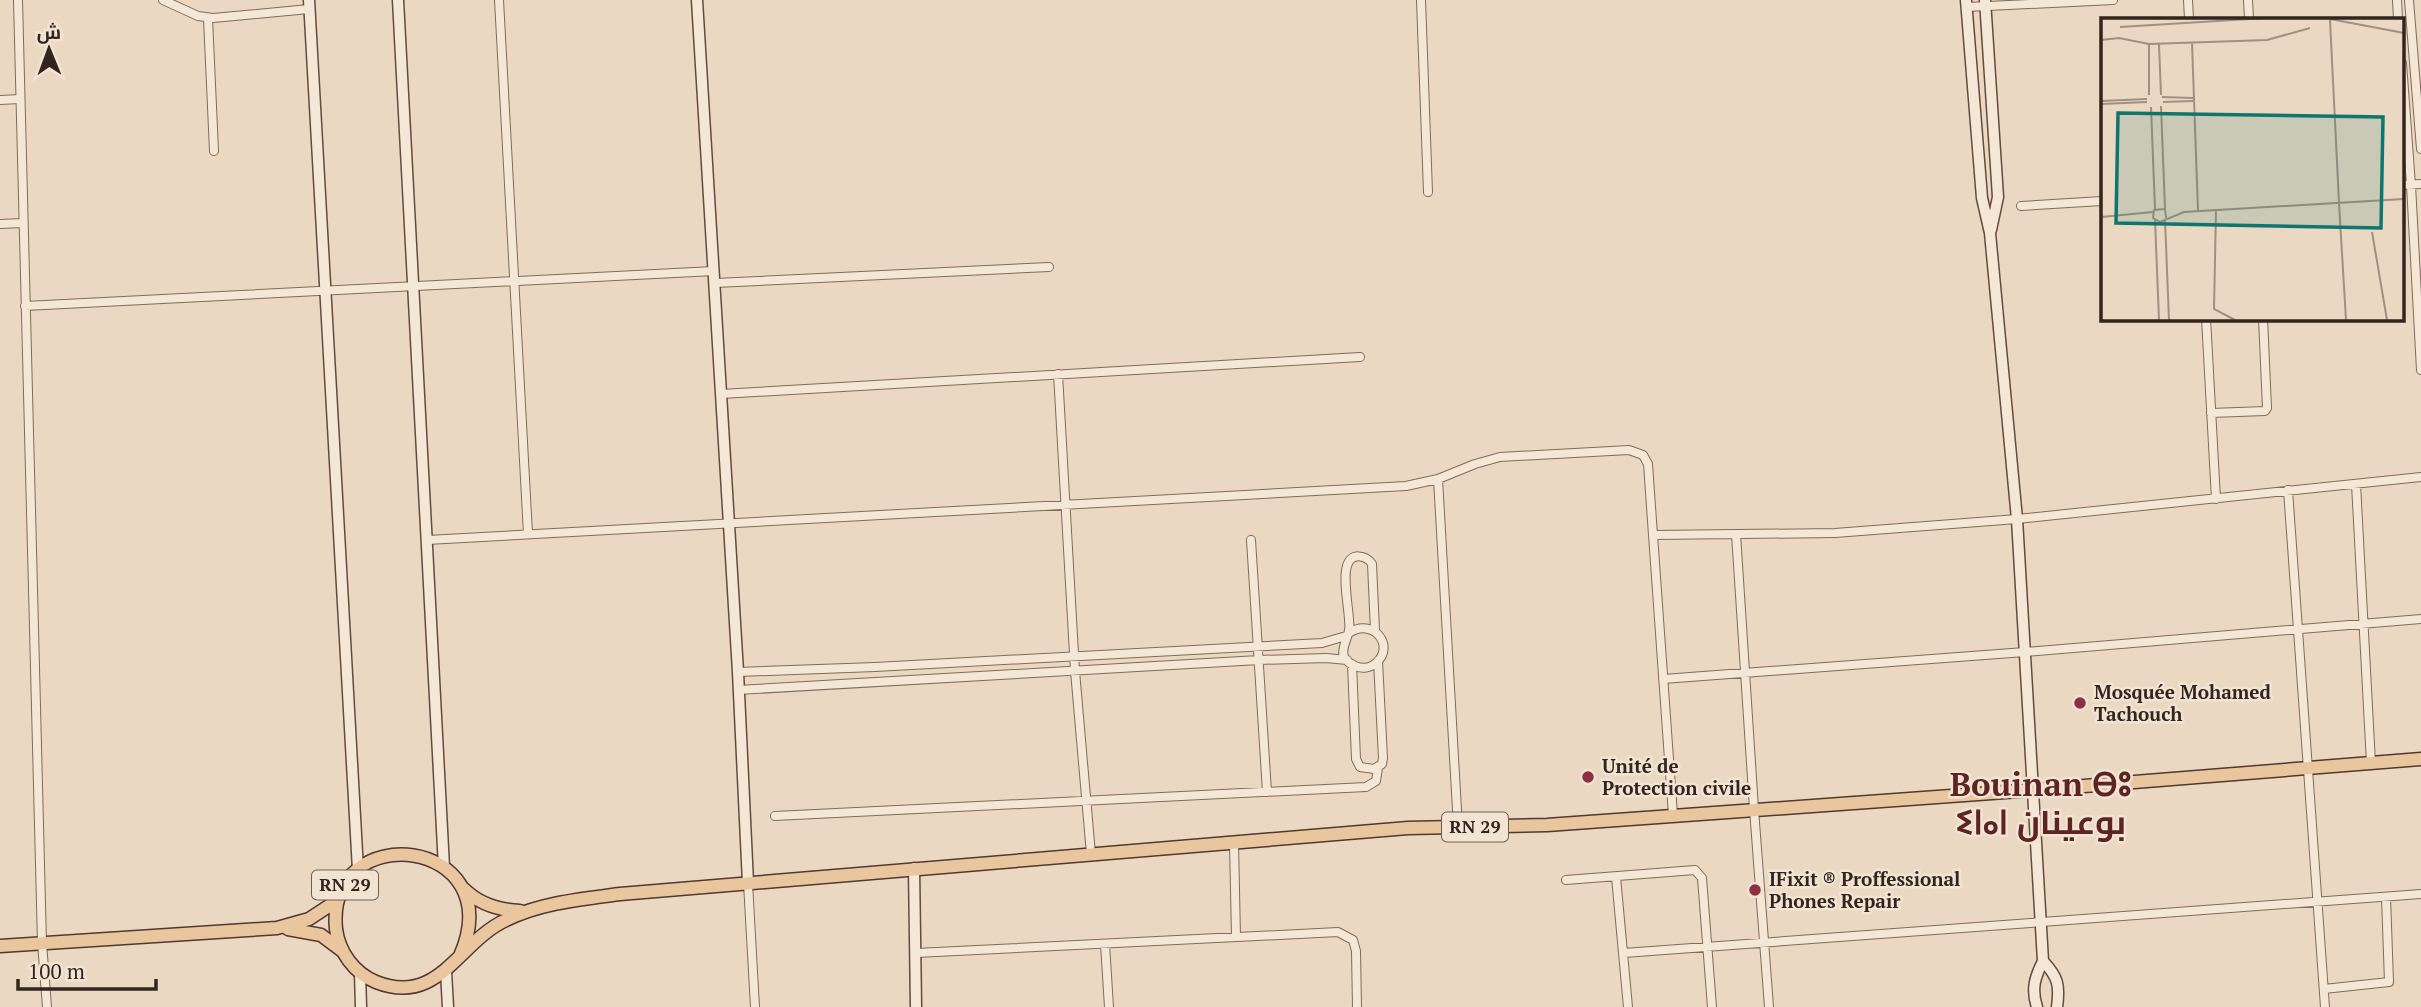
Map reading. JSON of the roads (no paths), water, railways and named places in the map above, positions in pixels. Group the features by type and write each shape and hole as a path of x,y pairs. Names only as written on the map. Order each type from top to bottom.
{"main road":[{"path":"398,0 444,867"},
{"path":"697,0 738,672 748,883"},
{"path":"1985,3 1998,197 1990,233"},
{"path":"1967,4 1982,198 1990,233 2017,519 2043,961 2035,977 2033,996 2037,1007"},
{"path":"309,5 358,870"},
{"name":"RN 29","path":"277,928 321,935 360,972 388,986 403,987 433,980 492,927 531,911 599,897 1408,828 1547,825 2421,759"},
{"name":"RN 29","path":"343,953 335,918 338,900 346,884 358,870 385,855 400,853 423,857 444,867 468,893 491,906 531,911"},
{"path":"915,868 916,1007"},
{"name":"RN 29","path":"459,884 467,901 470,919 460,956"},
{"name":"RN 29","path":"0,946 277,928 309,919 338,900"},
{"path":"2043,961 2056,974 2059,992 2057,1007"},
{"path":"446,971 448,1007"},
{"path":"360,972 361,1007"}],"street":[{"path":"18,0 22,223 47,1007"},
{"path":"163,0 208,18 309,5"},
{"path":"499,0 528,534"},
{"path":"1421,0 1428,192"},
{"path":"1967,4 2113,0"},
{"path":"2188,0 2189,18"},
{"path":"2248,0 2249,18"},
{"path":"2397,0 2398,18"},
{"path":"2409,0 2421,149"},
{"path":"208,18 214,151"},
{"path":"2404,90 2421,370"},
{"path":"0,100 20,99"},
{"path":"2021,206 2101,201"},
{"path":"0,224 22,223"},
{"path":"715,283 1049,267"},
{"path":"25,306 714,271"},
{"path":"2206,320 2216,499"},
{"path":"2211,413 2265,411 2267,408 2263,320"},
{"path":"721,394 1360,357"},
{"path":"1058,374 1075,671 1091,854"},
{"path":"428,540 1406,486 1438,479 1500,457 1634,450 1643,455 1648,464 1673,815"},
{"path":"1653,535 1835,533 2017,519 2421,477"},
{"path":"1438,479 1458,827"},
{"path":"2356,484 2371,763"},
{"path":"2288,490 2325,1007"},
{"path":"1736,534 1769,1007"},
{"path":"1251,540 1267,792"},
{"path":"775,816 1366,787 1376,781 1383,758 1378,661 1383,642 1375,631 1372,565 1365,557 1359,556 1353,558 1346,567 1348,634 1343,648 1350,662 1356,759 1360,767 1378,768"},
{"path":"1663,679 2421,619"},
{"path":"738,672 1322,643 1362,627 1375,631"},
{"path":"738,690 1259,660 1326,658 1366,668 1378,661"},
{"path":"876,667 876,684"},
{"path":"1234,843 1236,937"},
{"path":"1566,880 1695,870 1699,873 1702,878 1712,1007"},
{"path":"1616,877 1628,1007"},
{"path":"748,883 755,1007"},
{"path":"1624,953 2421,894"},
{"path":"2324,989 2389,982 2386,897"},
{"path":"916,953 1338,932 1353,940 1356,951 1357,1007"},
{"path":"1105,944 1109,1007"}],"place":[{"name":"Mosquée Mohamed Tachouch","path":"2080,703"},
{"name":"Unité de Protection civile","path":"1588,777"},
{"name":"IFixit ® Proffessional Phones Repair","path":"1755,890"}],"district":[{"name":"Bouinan ⴱⵓ ⵉⵏⴰⵏ بوعينان","path":"2041,803"}]}
